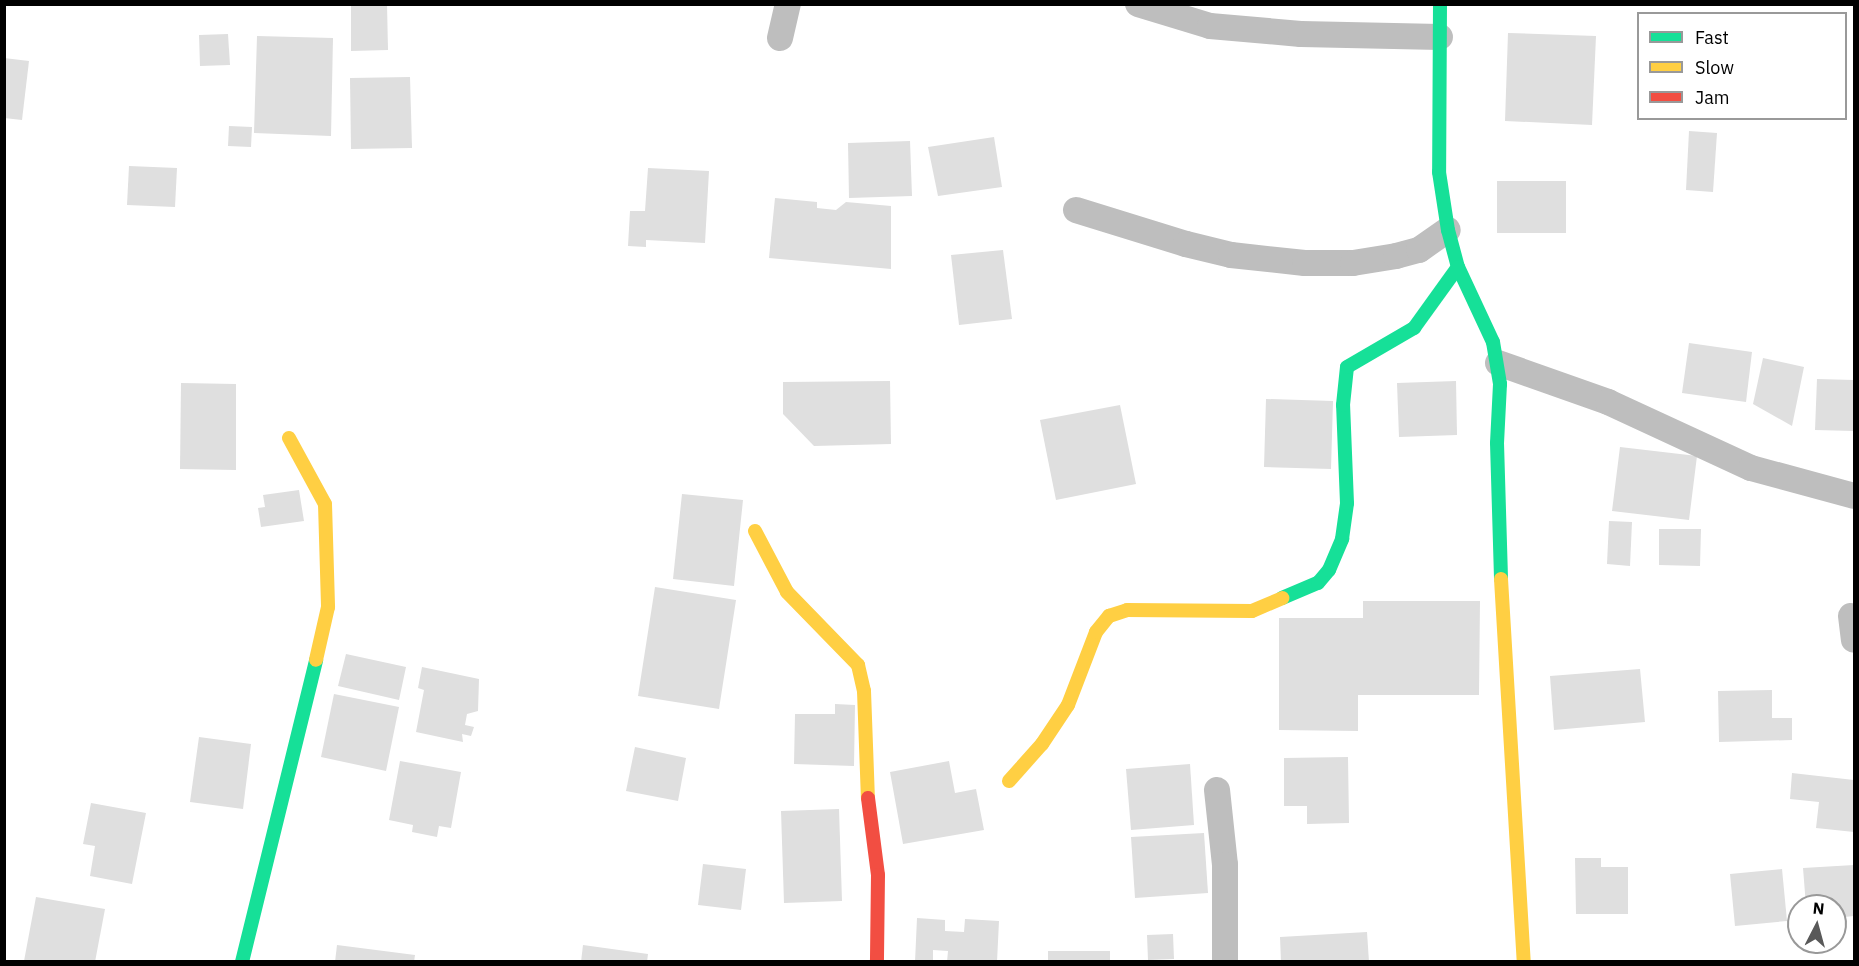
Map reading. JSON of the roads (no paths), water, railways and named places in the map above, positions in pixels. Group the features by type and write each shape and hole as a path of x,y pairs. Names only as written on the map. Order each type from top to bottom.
{"street":[{"path":"780,38 788,4"},
{"path":"1138,4 1210,26 1301,34 1440,36"},
{"path":"1440,4 1439,172 1448,230 1458,267 1481,310 1498,363 1502,595 1524,962"},
{"path":"1076,210 1186,244 1231,255 1305,263 1353,263 1396,256 1419,250 1448,230"},
{"path":"1010,781 1042,744 1068,705 1096,632 1109,616 1128,610 1252,611 1318,583 1329,570 1342,539 1347,503 1343,405 1347,367 1414,328 1458,267"},
{"path":"1498,363 1608,402 1751,468 1854,495"},
{"path":"242,962 270,858 328,607 325,504 289,438"},
{"path":"755,531 787,592 858,665 864,691 867,787 878,875 877,962"},
{"path":"1217,790 1225,865 1225,962"}]}
